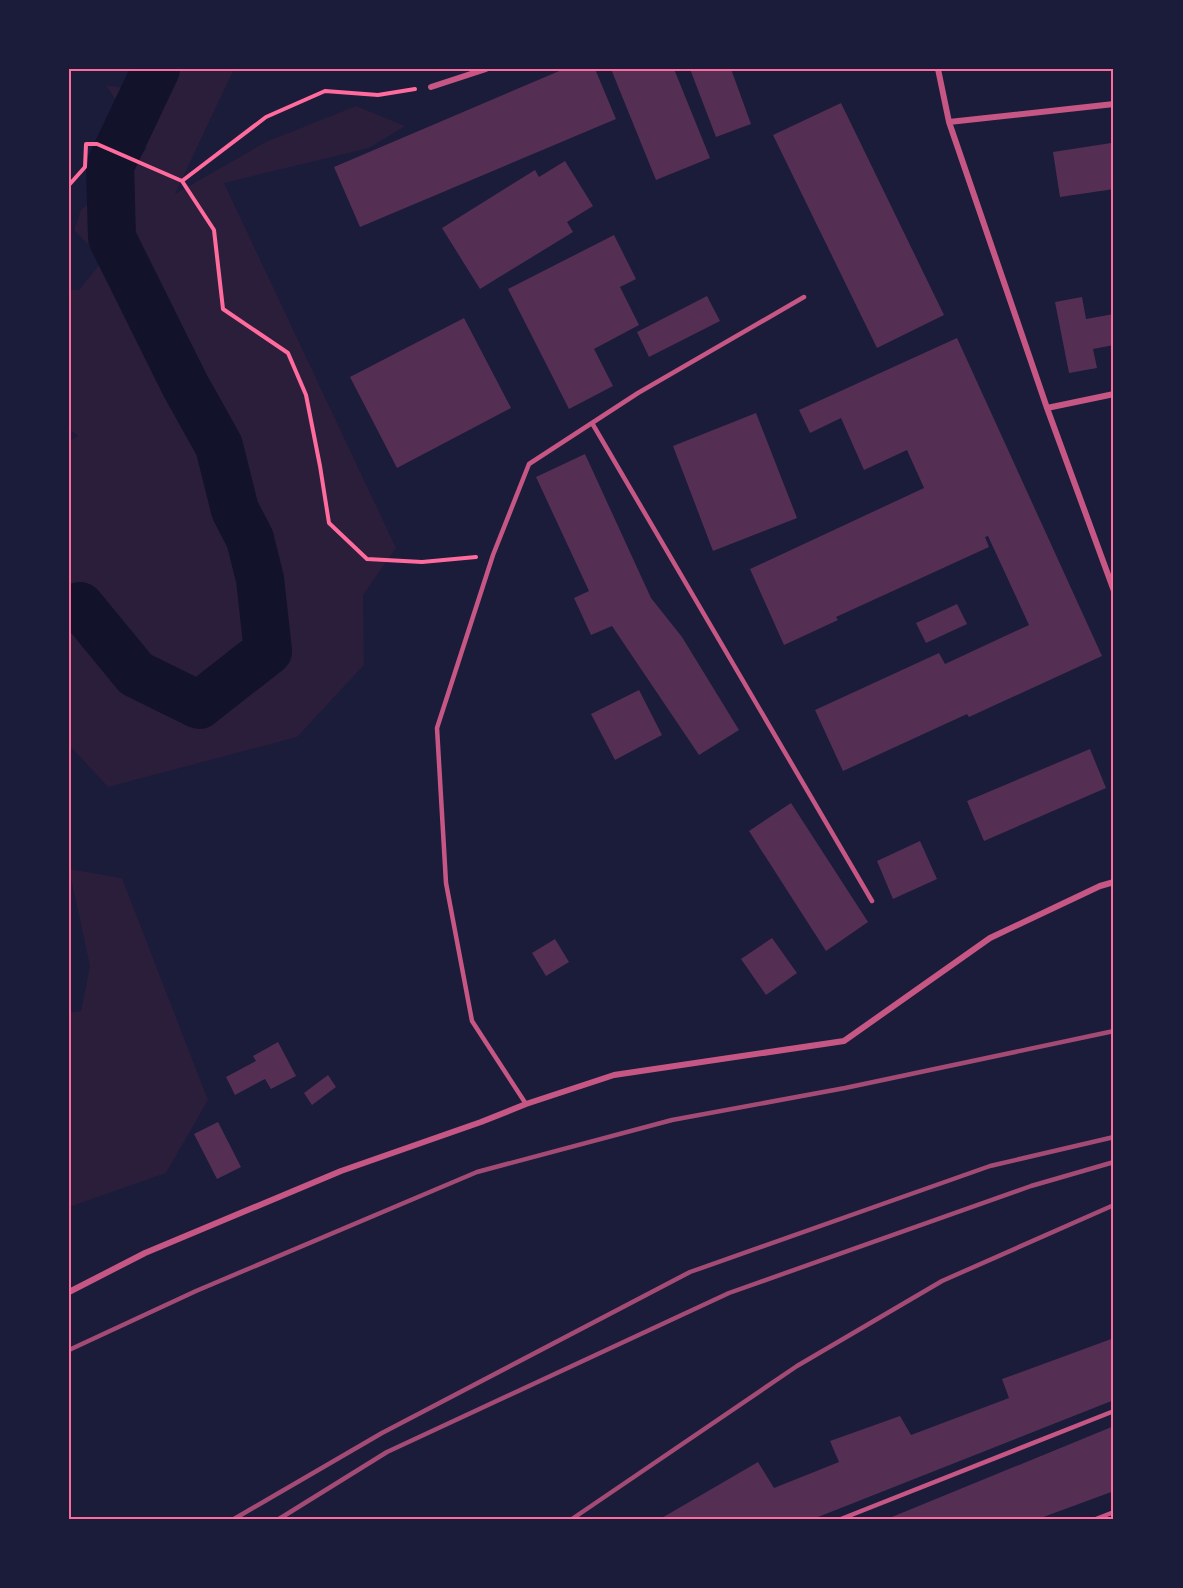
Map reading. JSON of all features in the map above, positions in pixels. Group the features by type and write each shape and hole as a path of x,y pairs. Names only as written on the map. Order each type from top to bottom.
{"street":[{"path":"431,87 486,69"},
{"path":"938,69 949,122 1047,408 1114,591"},
{"path":"949,122 1114,104"},
{"path":"1047,408 1114,394"},
{"path":"69,1292 146,1253 341,1171 482,1122 526,1104 615,1075 844,1041 990,938 1100,886 1114,882"}],"lane":[{"path":"526,1104 472,1021 446,883 444,859 437,728 493,555 529,464 638,393 804,297"},
{"path":"592,423 872,901"},
{"path":"841,1519 1114,1411"},
{"path":"1096,1519 1114,1512"}],"path":[{"path":"182,181 266,117 325,91 378,95 431,87"},
{"path":"69,185 85,167 86,144 98,144 182,181 214,230 223,309 288,353 306,395 329,523 367,559 422,562 493,555"}],"shaded area":[{"path":"143,69 234,69 175,194 266,142 356,106 405,126 369,148 224,183 396,548 363,595 364,665 297,737 108,787 69,745 69,678 71,671 69,671 69,441 78,436 69,429 69,330 71,328 69,327 69,290 79,290 103,260 74,230 81,210 147,149 106,85 170,96"},
{"path":"69,869 122,878 208,1100 166,1173 69,1207 69,1013 81,1011 90,966"}],"building":[{"path":"564,69 595,69 616,119 360,227 334,167"},
{"path":"611,69 674,69 710,158 656,180"},
{"path":"690,69 731,69 751,124 716,137"},
{"path":"841,103 944,315 877,348 773,135"},
{"path":"1111,143 1114,189 1060,197 1053,152"},
{"path":"565,161 593,206 567,222 573,232 480,289 442,228 535,170 539,177"},
{"path":"614,235 636,279 620,287 639,325 594,349 613,386 569,409 508,289"},
{"path":"707,296 720,321 649,357 637,332"},
{"path":"1082,297 1086,319 1114,314 1114,345 1093,349 1097,368 1069,373 1055,302"},
{"path":"464,318 511,408 397,468 350,377"},
{"path":"957,338 1102,656 843,771 815,710 939,653 945,664 1029,625 988,536 985,537 989,547 836,617 838,620 784,645 750,569 924,488 907,450 864,470 841,418 810,433 799,410"},
{"path":"756,413 797,518 713,551 673,446"},
{"path":"585,454 651,598 682,637 739,730 699,755 612,626 591,635 574,598 589,591 536,477"},
{"path":"957,604 967,624 926,643 916,623"},
{"path":"639,690 662,735 615,760 591,714"},
{"path":"1090,749 1106,788 984,841 967,801"},
{"path":"791,803 868,922 826,951 749,831"},
{"path":"920,841 937,879 893,899 877,861"},
{"path":"772,938 797,973 766,995 741,959"},
{"path":"555,939 569,962 546,976 532,953"},
{"path":"278,1042 296,1076 271,1089 265,1079 235,1095 226,1077 256,1061 253,1056"},
{"path":"328,1075 336,1087 312,1105 304,1093"},
{"path":"218,1122 241,1167 217,1179 194,1134"},
{"path":"1114,1338 1114,1400 813,1519 660,1519 758,1462 774,1488 839,1462 830,1441 900,1416 911,1435 1009,1398 1002,1379"},
{"path":"1114,1426 1114,1491 1038,1519 887,1519"}],"waterway":[{"path":"69,609 80,606 136,674 199,705 268,651 260,579 250,539 235,510 219,446 185,385 112,238 110,166 156,69"}],"railway":[{"path":"69,1350 196,1291 477,1172 672,1120 845,1088 1114,1031"},
{"path":"234,1519 382,1433 690,1272 990,1166 1114,1137"},
{"path":"279,1519 387,1452 729,1293 1031,1186 1114,1162"},
{"path":"572,1519 797,1366 942,1281 1114,1205"}]}
